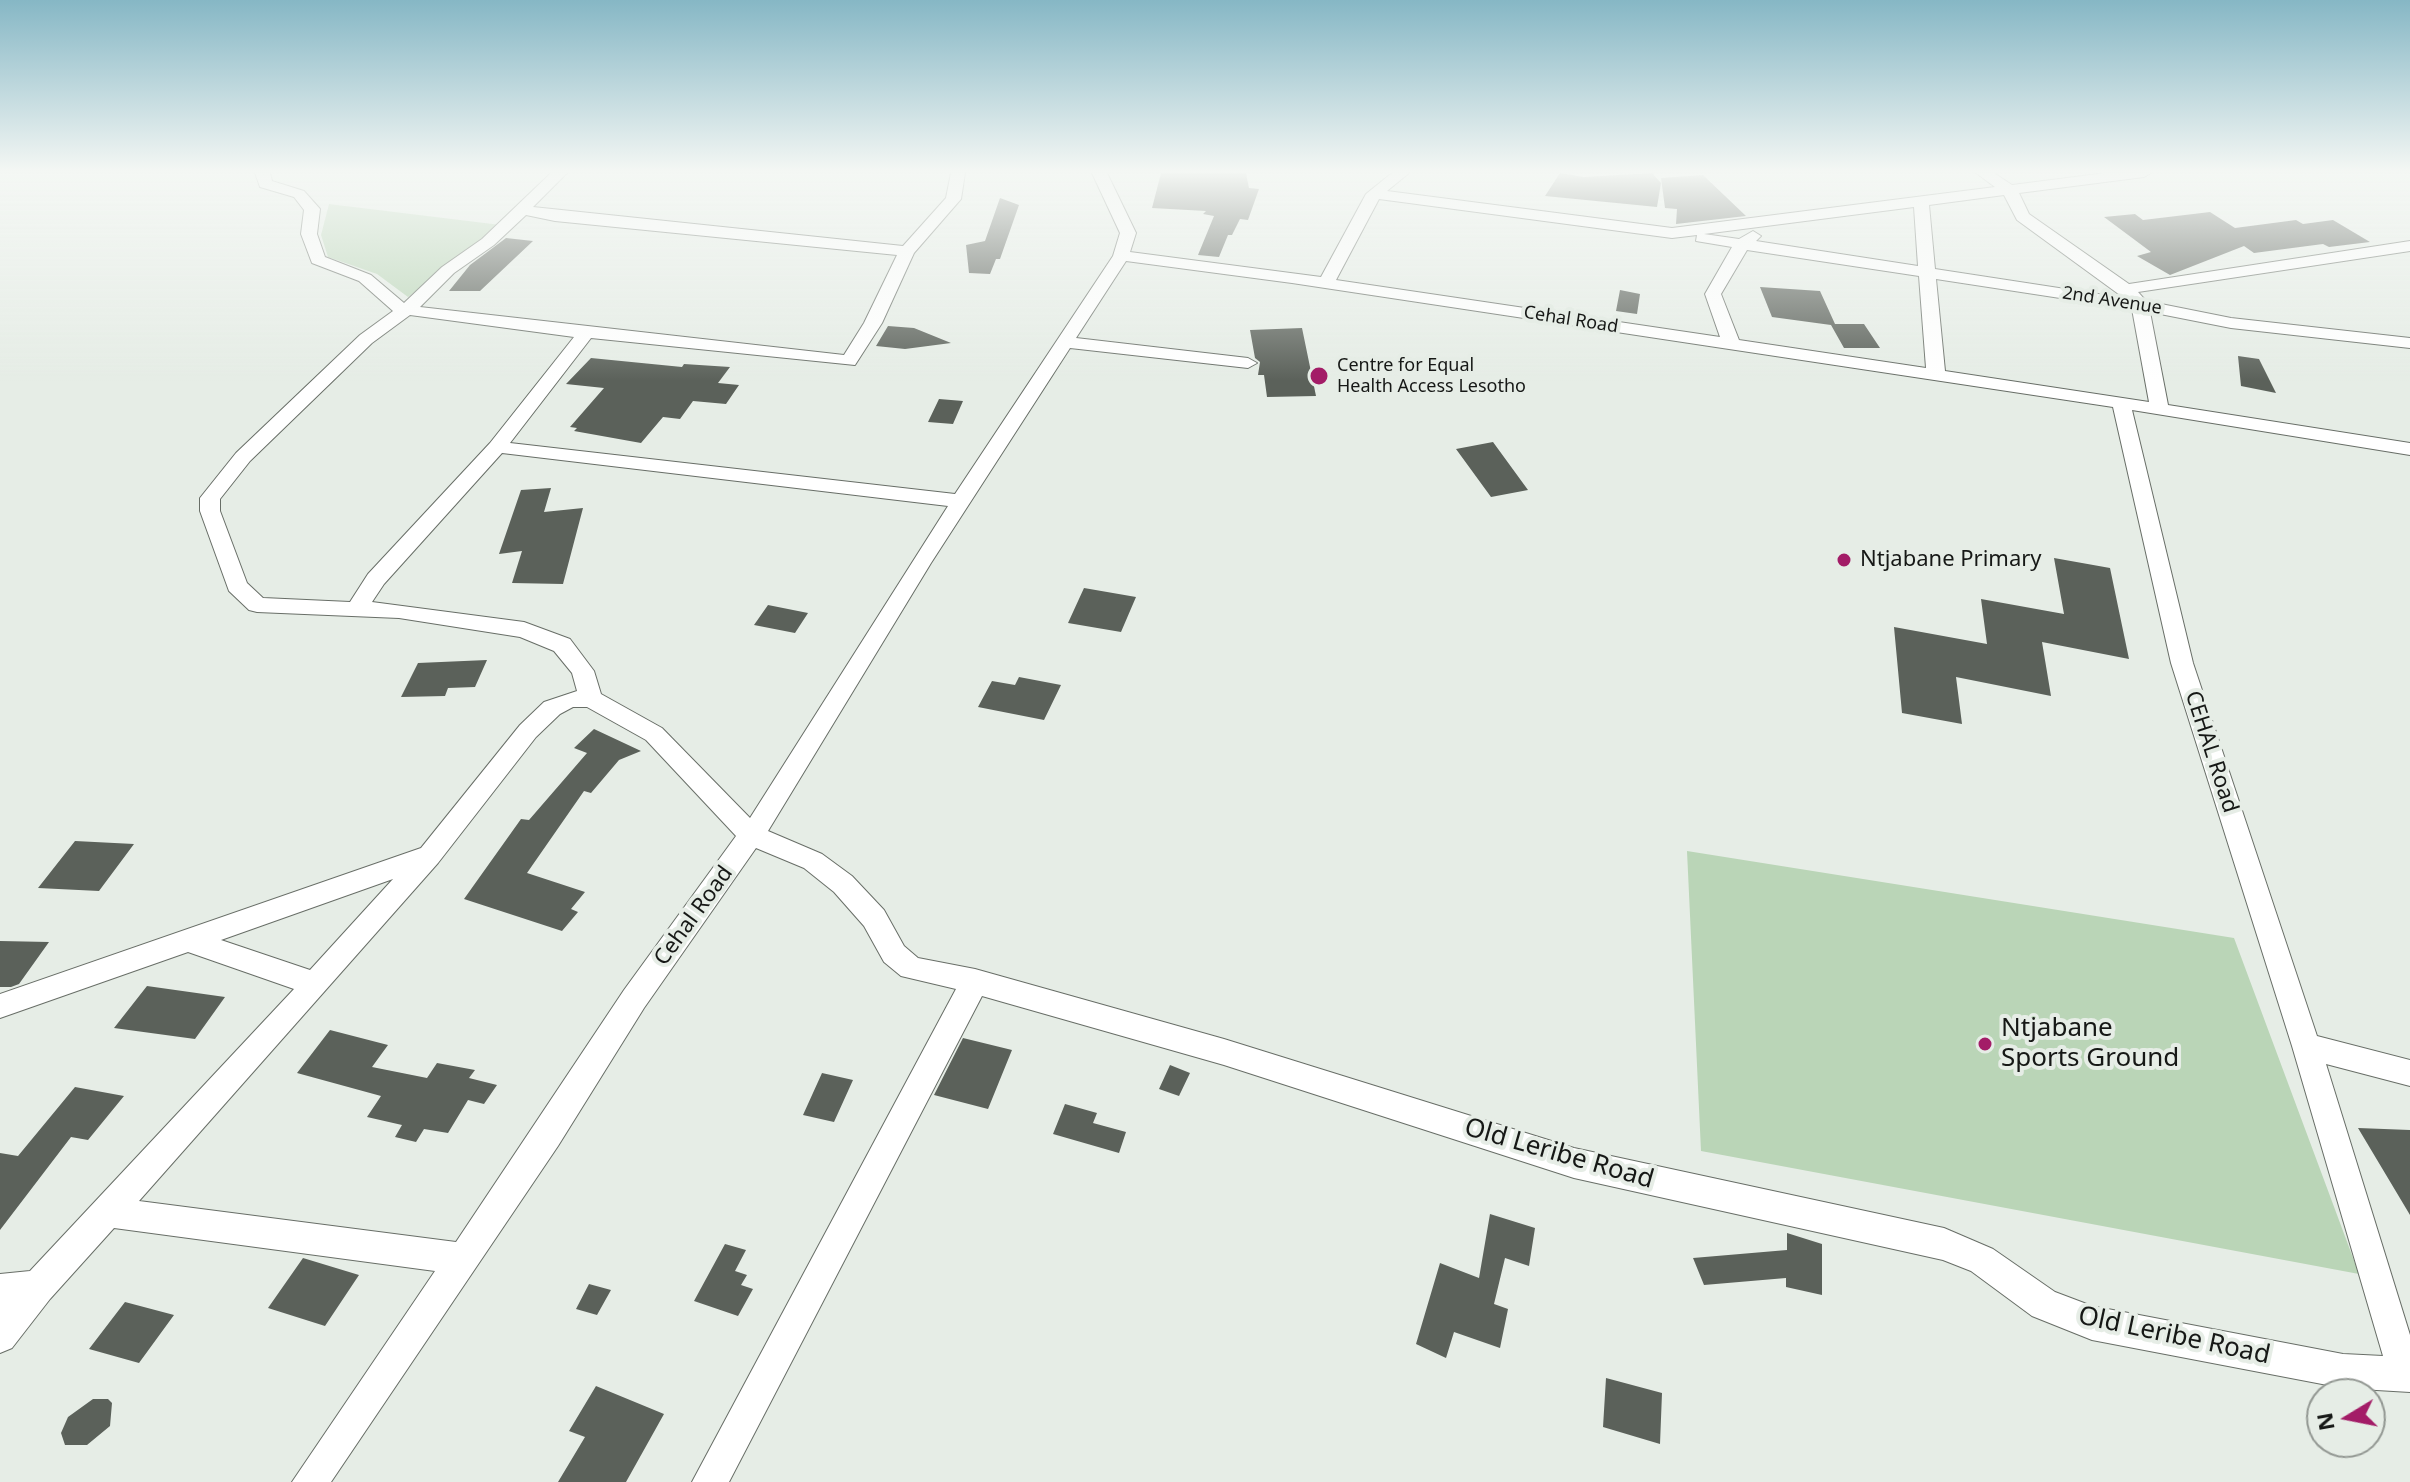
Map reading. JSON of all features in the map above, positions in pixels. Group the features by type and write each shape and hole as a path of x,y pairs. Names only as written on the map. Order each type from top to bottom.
{"street":[{"path":"312,242 318,260 365,278 395,304 437,316 586,333 620,333 849,361 873,323 907,251 915,242"},
{"path":"488,242 448,270 407,309 366,339 243,457 210,498 213,520 237,586 257,605 280,609 357,608 524,630 562,645 583,671 591,699"},
{"path":"818,242 907,251"},
{"path":"1121,256 1125,242"},
{"path":"1326,283 1348,242"},
{"name":"2nd Avenue","path":"1730,242 2140,305 2231,323 2410,343"},
{"path":"1732,345 1713,294 1745,242"},
{"path":"1924,242 1936,375"},
{"path":"2058,242 2126,289 2140,305 2160,409"},
{"path":"2126,289 2410,246"},
{"name":"Cehal Road","path":"310,1482 463,1259 634,999 751,835 1036,383 1067,342 1121,256 1326,283 2121,403"},
{"path":"357,608 376,579 497,447 586,333"},
{"path":"1067,342 1248,363"},
{"path":"2121,403 2410,449"},
{"name":"CEHAL Road","path":"2121,403 2182,663 2408,1375"},
{"path":"497,447 961,501"},
{"path":"0,1336 38,1287 429,856 528,731 552,708 570,699 591,699 654,734 751,835"},
{"name":"Old Leribe Road","path":"751,835 813,861 843,884 874,918 894,954 911,968 975,981 1014,995 1238,1057 1574,1163 1944,1244 1982,1260 2044,1304 2092,1323 2343,1371 2408,1375"},
{"path":"0,1006 429,856"},
{"path":"188,940 315,984"},
{"path":"710,1482 975,981"},
{"path":"2306,1046 2410,1073"},
{"path":"107,1212 463,1259"},
{"path":"0,1290 38,1287"}],"green space":[{"path":"323,242 479,242 408,297 377,274 328,257"},
{"name":"Ntjabane Sports Ground","path":"1687,851 2234,938 2359,1274 1701,1151"}],"building":[{"path":"500,242 532,242 480,291 449,291 470,265"},
{"path":"1006,242 990,274 969,273 966,245"},
{"path":"1203,242 1225,242 1219,257 1198,255"},
{"path":"2138,242 2369,242 2329,247 2323,244 2254,253 2244,246 2170,275 2137,256 2151,252"},
{"path":"1760,287 1820,291 1835,324 1864,324 1880,348 1844,348 1831,325 1772,317"},
{"path":"1620,290 1640,294 1637,314 1616,311"},
{"path":"888,326 914,328 951,343 905,349 876,346"},
{"path":"1302,328 1316,396 1267,397 1264,375 1258,375 1260,362 1255,358 1250,330"},
{"path":"2238,356 2259,359 2276,393 2241,386"},
{"path":"591,358 682,367 684,364 730,367 718,383 739,385 726,404 693,401 680,419 663,417 641,443 574,431 577,428 570,427 604,388 566,384"},
{"path":"939,399 963,401 953,424 928,422"},
{"path":"1493,442 1528,490 1491,497 1456,449"},
{"path":"551,488 544,512 583,508 563,584 512,583 522,551 499,554 521,490"},
{"path":"2054,558 2110,568 2129,659 2042,642 2051,696 1956,677 1962,724 1902,713 1894,627 1987,644 1981,599 2064,614"},
{"path":"1084,588 1136,597 1121,632 1068,623"},
{"path":"768,605 808,613 795,633 754,625"},
{"path":"487,660 475,687 448,688 445,696 401,697 418,663"},
{"path":"1019,677 1061,685 1044,720 978,707 992,681 1015,685"},
{"path":"594,729 641,751 619,760 591,793 584,791 527,873 585,892 571,909 578,912 562,931 464,899 521,819 529,820 587,753 574,748"},
{"path":"75,841 134,844 99,891 38,888"},
{"path":"0,941 49,942 19,984 0,987"},
{"path":"147,986 225,997 195,1039 114,1028"},
{"path":"330,1030 388,1045 372,1067 427,1078 437,1063 475,1070 469,1078 497,1085 484,1104 468,1100 448,1133 424,1129 416,1142 395,1137 402,1125 367,1117 381,1096 297,1073"},
{"path":"963,1038 1012,1050 988,1109 934,1095"},
{"path":"1170,1065 1190,1073 1179,1096 1159,1089"},
{"path":"822,1073 853,1080 834,1122 803,1115"},
{"path":"75,1087 124,1096 88,1140 71,1137 0,1230 0,1153 18,1156"},
{"path":"1065,1104 1097,1113 1093,1123 1126,1132 1119,1153 1053,1134"},
{"path":"2358,1128 2410,1130 2410,1215"},
{"path":"1490,1214 1535,1228 1529,1266 1505,1258 1494,1304 1508,1309 1500,1348 1454,1332 1446,1358 1416,1344 1440,1263 1479,1278"},
{"path":"1787,1233 1822,1244 1822,1295 1786,1287 1786,1278 1704,1285 1693,1258 1787,1250"},
{"path":"725,1244 746,1250 735,1271 747,1275 741,1285 753,1289 738,1316 694,1301"},
{"path":"303,1258 359,1275 325,1326 268,1308"},
{"path":"589,1284 611,1290 597,1315 576,1309"},
{"path":"125,1302 174,1315 139,1363 89,1349"},
{"path":"1606,1378 1662,1393 1660,1444 1603,1427"},
{"path":"596,1386 664,1414 626,1482 558,1482 585,1437 569,1431"},
{"path":"93,1399 108,1399 112,1403 110,1426 87,1445 65,1445 61,1433 68,1417"}],"place":[{"name":"Centre for Equal Health Access Lesotho","path":"1319,376"},
{"name":"Ntjabane Primary","path":"1844,560"},
{"name":"Ntjabane Sports Ground","path":"1985,1044"}]}
